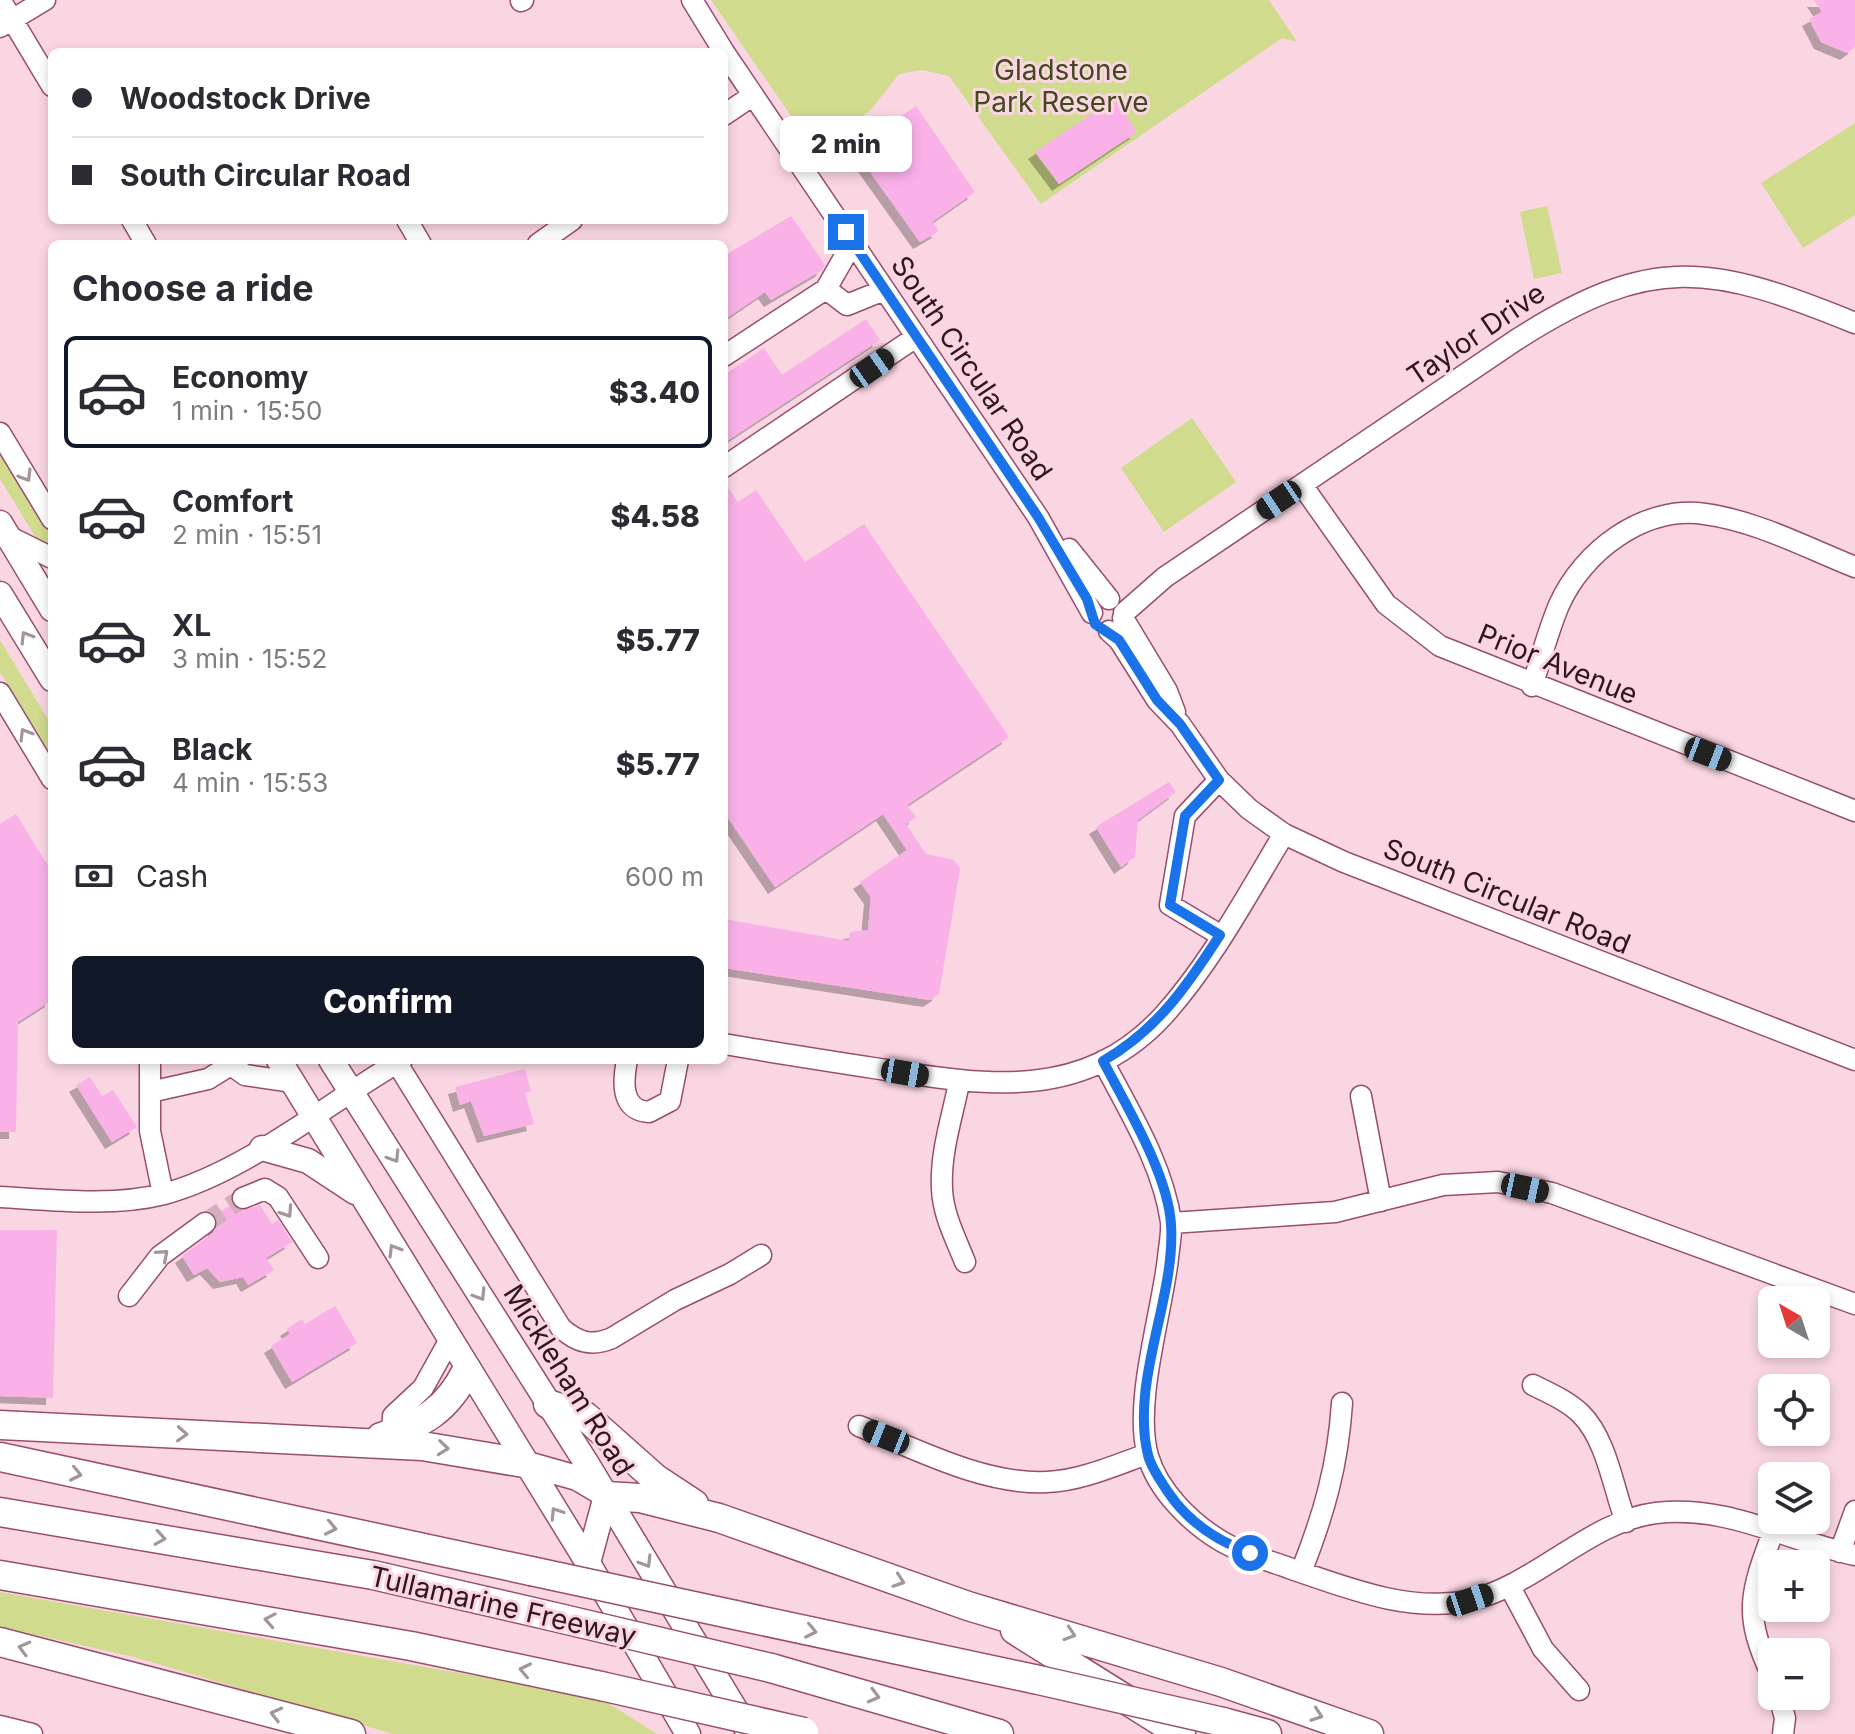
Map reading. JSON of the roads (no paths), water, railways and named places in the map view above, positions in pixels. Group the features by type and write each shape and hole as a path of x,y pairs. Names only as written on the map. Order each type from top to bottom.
{"highway":[{"path":"378,1438 414,1427 440,1410 467,1370"},
{"path":"548,1404 585,1416 656,1479 719,1518"},
{"path":"0,1425 378,1438 524,1463"},
{"path":"0,1457 1034,1679 1267,1734"},
{"path":"606,1496 640,1498 719,1518 968,1606 1221,1682 1369,1734"},
{"name":"Tullamarine Freeway","path":"0,1512 373,1575 771,1668 999,1734"},
{"name":"Tullamarine Freeway","path":"0,1575 411,1646 808,1733"},
{"path":"968,1606 1042,1645 1181,1734"},
{"path":"0,1642 351,1734"}],"main road":[{"path":"4,529 48,602"},
{"path":"0,594 48,672"},
{"path":"282,1064 588,1563 688,1734"},
{"name":"Mickleham Road","path":"334,1064 606,1496 745,1730"},
{"path":"262,1148 308,1161 361,1195"},
{"path":"524,1463 577,1478 606,1496 588,1563"}],"street":[{"path":"6,24 45,0"},
{"name":"South Circular Road","path":"692,0 722,48"},
{"path":"2,1 6,24 48,81"},
{"name":"South Circular Road","path":"728,58 1038,517 1092,613 1095,624 1116,613"},
{"path":"728,112 752,96"},
{"path":"544,240 566,224"},
{"path":"728,353 826,289 853,242"},
{"name":"Taylor Drive","path":"1116,613 1516,340 1568,306 1606,290 1654,278 1702,276 1742,281 1855,323"},
{"path":"826,289 847,305 884,290"},
{"path":"728,464 916,337"},
{"path":"0,433 48,512"},
{"name":"Prior Avenue","path":"1302,485 1386,604 1440,646 1532,686 1855,811"},
{"path":"1532,686 1560,603 1583,566 1600,548 1643,523 1702,513 1737,521 1855,567"},
{"name":"South Circular Road","path":"1038,517 1063,541 1116,613 1167,691 1180,724 1219,780 1249,809 1284,834 1432,896 1855,1060"},
{"path":"4,529 48,556"},
{"path":"0,693 48,772"},
{"path":"1219,780 1185,816 1170,905 1220,935"},
{"path":"728,1045 959,1083 1043,1081 1103,1061 1142,1036 1162,1017 1220,935 1284,834"},
{"path":"1103,1061 1156,1169 1171,1223 1164,1290 1148,1380 1147,1454 1177,1506 1198,1526 1224,1543 1352,1590 1426,1605 1470,1600 1510,1587 1626,1522 1651,1514 1687,1510 1727,1514 1758,1526"},
{"path":"150,1064 150,1131 163,1194"},
{"path":"150,1092 208,1079 225,1064"},
{"path":"228,1064 260,1079 293,1082"},
{"path":"0,1197 120,1200 163,1194 205,1178 262,1148 393,1064"},
{"name":"Mickleham Road","path":"400,1064 561,1328 581,1342 602,1342 612,1338 675,1300 730,1274 761,1255"},
{"path":"627,1064 625,1095 633,1106 649,1112 670,1101 677,1064"},
{"path":"959,1083 943,1154 942,1190 949,1220 965,1262"},
{"path":"1361,1096 1381,1201"},
{"path":"1171,1223 1335,1212 1443,1185 1498,1182 1552,1193 1855,1304"},
{"path":"243,1198 265,1189 278,1197 318,1258"},
{"path":"129,1296 160,1256 205,1223"},
{"path":"378,1438 393,1416 423,1388 449,1341"},
{"path":"1533,1385 1581,1414 1596,1434 1626,1522"},
{"path":"1301,1572 1323,1517 1339,1453 1342,1403"},
{"path":"859,1426 979,1471 1022,1482 1072,1478 1147,1454"},
{"path":"1780,1534 1848,1554 1855,1511"},
{"path":"1758,1645 1752,1597 1772,1534"},
{"path":"1510,1587 1543,1649 1579,1690"},
{"path":"1783,1710 1783,1734"},
{"path":"0,1726 32,1734"}],"tunnel":[{"path":"205,1223 243,1198"}],"park label":[{"name":"Gladstone Park Reserve","path":"1061,86"}]}
